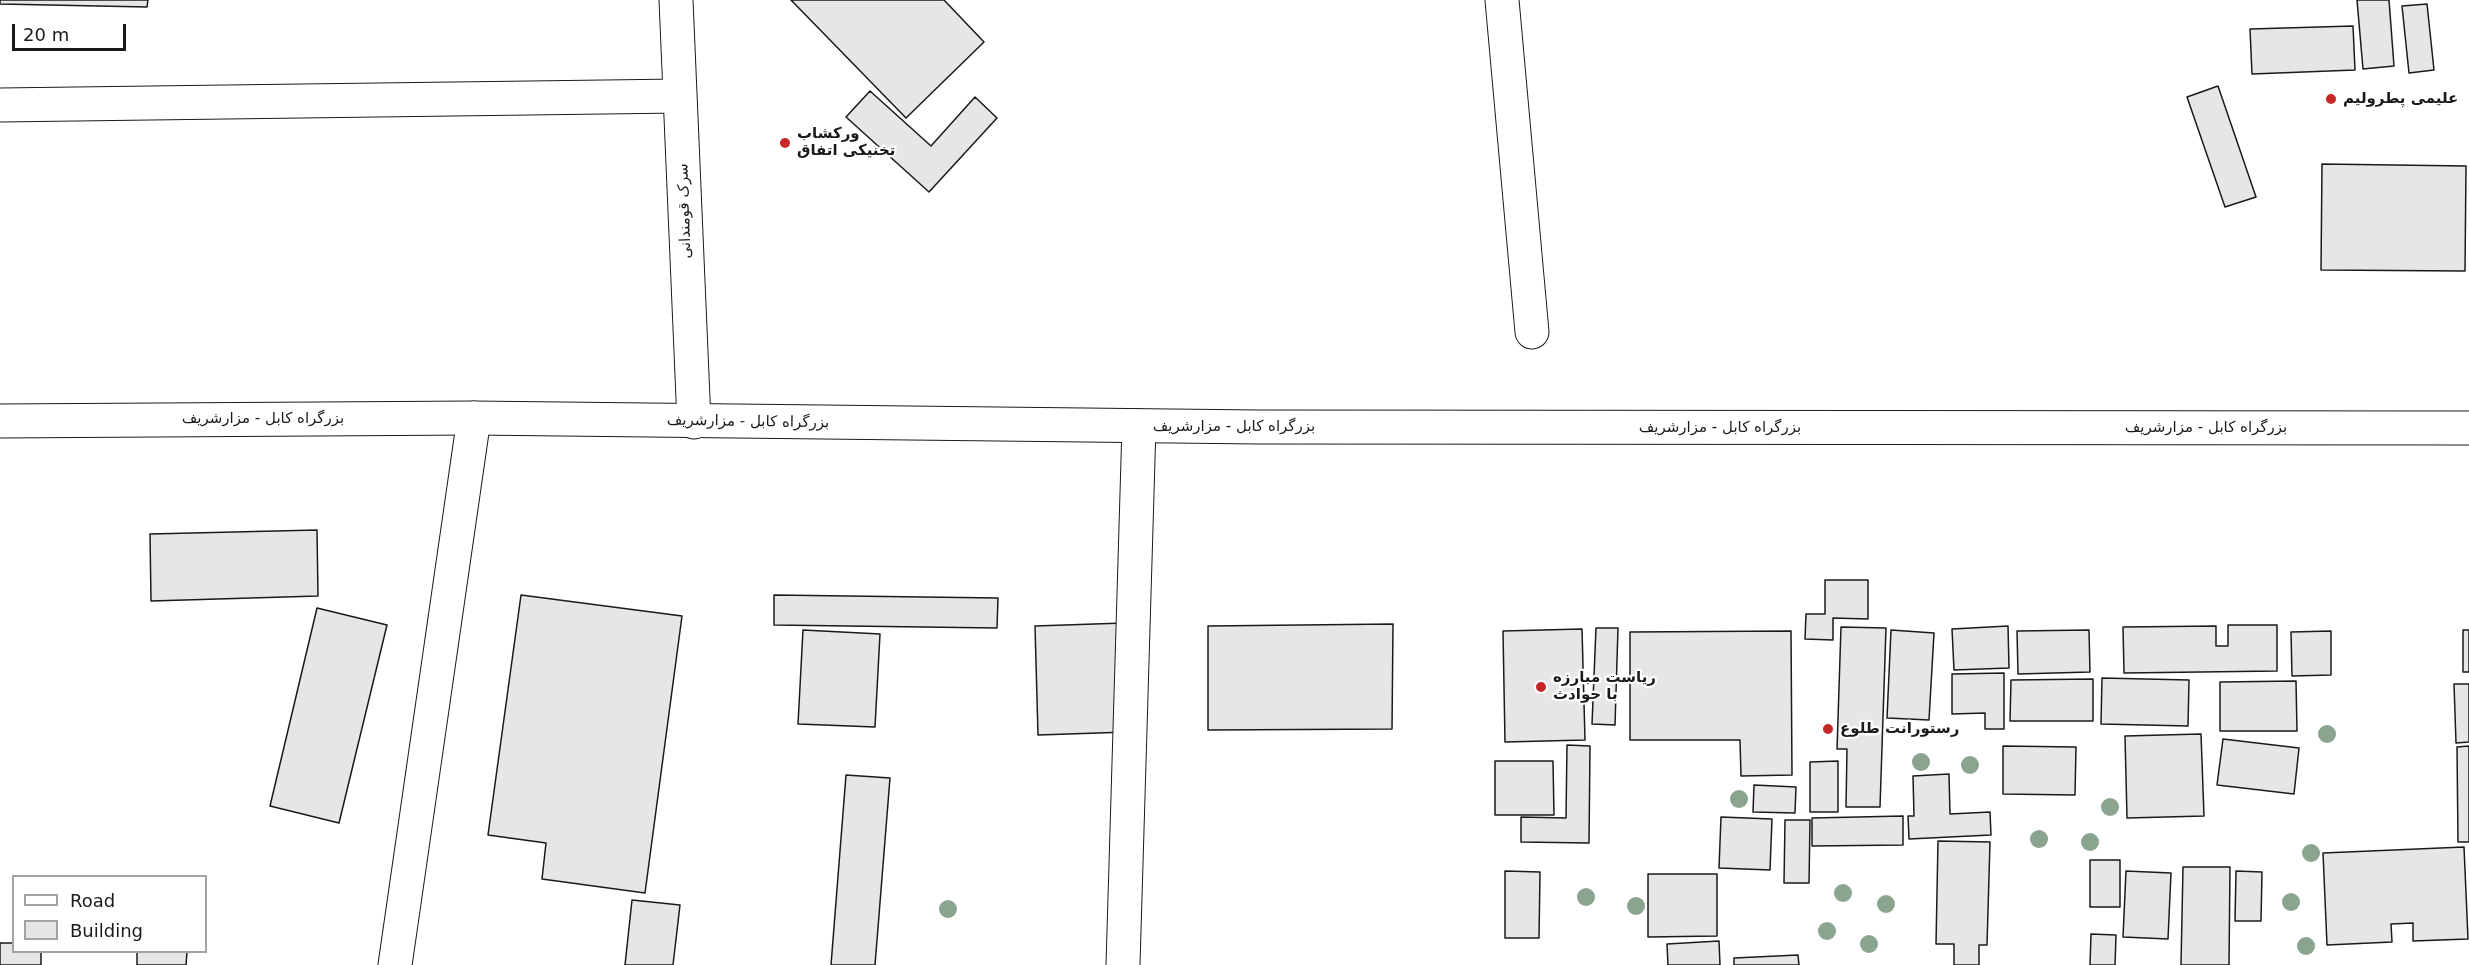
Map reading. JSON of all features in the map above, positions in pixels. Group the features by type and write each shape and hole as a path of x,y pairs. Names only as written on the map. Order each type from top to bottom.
{"main road":[{"name":"سرک قومندانی","path":"676,0 693,422"},
{"path":"1502,0 1532,332"},
{"path":"0,105 680,96"},
{"path":"395,965 474,418"},
{"name":"بزرگراه کابل - مزارشریف","path":"0,421 474,418 1139,426 2469,428"},
{"path":"1123,965 1139,426"}],"building":[{"path":"0,0 148,0 147,7 0,4"},
{"path":"791,0 944,0 984,42 906,118"},
{"path":"2357,0 2389,0 2394,66 2363,69"},
{"path":"2427,4 2434,70 2409,73 2402,6"},
{"path":"2353,26 2355,70 2252,74 2250,29"},
{"path":"2218,86 2256,197 2225,207 2187,97"},
{"path":"870,91 931,146 975,97 997,118 929,192 846,117"},
{"path":"2322,164 2466,166 2465,271 2321,270"},
{"path":"317,530 318,596 151,601 150,534"},
{"path":"1825,580 1868,580 1868,619 1833,618 1833,640 1805,639 1806,614 1825,614"},
{"path":"521,595 682,616 645,893 542,879 546,843 488,835"},
{"path":"774,595 998,598 997,628 774,625"},
{"path":"317,608 387,625 339,823 270,806"},
{"path":"1124,623 1128,732 1038,735 1035,626"},
{"path":"1393,624 1392,729 1208,730 1208,626"},
{"path":"2228,625 2277,625 2277,671 2124,673 2123,627 2216,626 2216,646 2228,646"},
{"path":"2008,626 2009,668 1954,670 1952,629"},
{"path":"1841,627 1886,628 1880,807 1846,807 1847,749 1837,749"},
{"path":"1596,628 1618,628 1615,725 1592,724"},
{"path":"1582,629 1585,740 1505,742 1503,631"},
{"path":"803,630 880,634 875,727 798,724"},
{"path":"1891,630 1934,633 1929,720 1887,718"},
{"path":"2089,630 2090,672 2018,674 2017,631"},
{"path":"2463,630 2469,630 2469,672 2463,672"},
{"path":"1791,631 1792,775 1741,776 1740,740 1630,740 1630,632"},
{"path":"2331,631 2331,675 2292,676 2291,632"},
{"path":"2004,673 2004,729 1985,729 1985,713 1952,714 1952,674"},
{"path":"2102,678 2189,680 2188,726 2101,724"},
{"path":"2093,679 2093,721 2010,721 2011,680"},
{"path":"2296,681 2297,731 2220,731 2220,682"},
{"path":"2454,684 2469,684 2469,742 2456,743"},
{"path":"2201,734 2204,816 2127,818 2125,736"},
{"path":"2223,739 2299,748 2294,794 2217,785"},
{"path":"1567,745 1590,746 1589,843 1521,842 1521,817 1566,818"},
{"path":"2003,746 2076,747 2075,795 2003,794"},
{"path":"2469,746 2469,842 2458,842 2457,747"},
{"path":"1495,761 1553,761 1554,815 1495,815"},
{"path":"1838,761 1838,812 1810,812 1810,762"},
{"path":"1949,774 1950,814 1990,812 1991,835 1909,839 1908,816 1914,816 1913,776"},
{"path":"846,775 890,778 875,965 831,965"},
{"path":"1754,785 1796,787 1795,813 1753,812"},
{"path":"1903,816 1903,845 1812,846 1812,818"},
{"path":"1721,817 1772,819 1770,870 1719,868"},
{"path":"1785,820 1810,820 1809,883 1784,883"},
{"path":"1938,841 1990,842 1987,945 1979,945 1979,965 1954,965 1954,944 1936,944"},
{"path":"2464,847 2468,939 2413,941 2413,923 2391,924 2392,942 2327,945 2323,853"},
{"path":"2090,860 2120,860 2120,907 2090,907"},
{"path":"2183,867 2230,867 2229,965 2181,965"},
{"path":"1505,871 1540,872 1539,938 1505,938"},
{"path":"2126,871 2171,873 2168,939 2123,937"},
{"path":"2236,871 2262,872 2261,921 2235,921"},
{"path":"1648,874 1717,874 1717,936 1648,937"},
{"path":"632,900 680,905 673,965 625,965"},
{"path":"2091,934 2116,935 2115,965 2090,965"},
{"path":"1719,941 1720,965 1668,965 1667,944"},
{"path":"0,943 12,943 12,953 41,953 41,965 0,965"},
{"path":"137,953 187,953 186,965 137,965"},
{"path":"1798,955 1799,965 1734,965 1734,958"}],"place":[{"name":"علیمی پطرولیم","path":"2331,99"},
{"name":"ورکشاب تخنیکی اتفاق","path":"785,143"},
{"name":"ریاست مبارزه با حوادث","path":"1541,687"},
{"name":"رستورانت طلوع","path":"1828,729"}]}
